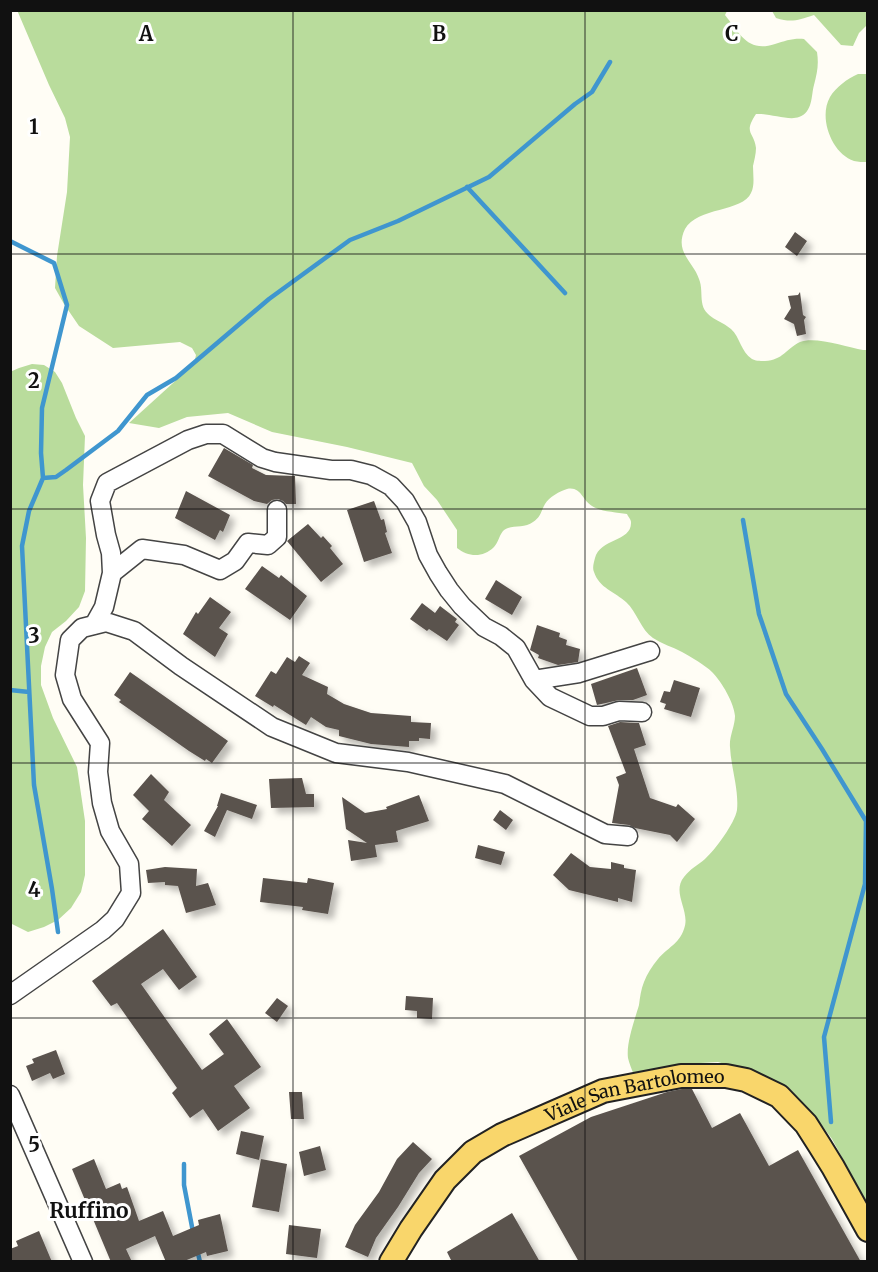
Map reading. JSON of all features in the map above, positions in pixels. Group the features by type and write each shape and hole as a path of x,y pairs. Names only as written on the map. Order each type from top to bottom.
{"main road":[{"name":"Viale San Bartolomeo","path":"391,1262 445,1180 473,1152 502,1135 603,1091 681,1076 726,1076 746,1080 779,1096 806,1124 833,1167 867,1230"}],"street":[{"path":"94,625 104,607 112,573 111,553 100,501 107,483 188,440 207,434 223,434 262,459 331,470 351,470 371,475 391,486 405,501 417,522 428,555 449,590 484,627 501,636 516,648 534,680 550,697 590,716 603,716 619,711 642,712"},
{"path":"112,573 142,549 184,555 220,570 235,561 248,543 268,545 277,537 277,510"},
{"path":"10,995 103,930 115,919 131,893 129,864 110,831 102,803 98,772 100,743 72,699 65,675 70,640 82,628 105,622 134,631 181,666 272,727 336,753 408,762 505,784 605,834 627,836"},
{"path":"534,680 579,673 650,651"},
{"path":"10,1095 83,1262"}],"green space":[{"path":"17,10 727,11 725,15 740,35 751,44 766,46 804,39 817,52 817,73 811,103 804,115 784,118 756,114 750,125 756,148 751,193 739,204 709,213 691,222 685,229 682,244 699,279 703,307 706,312 731,329 752,359 765,361 776,359 806,340 867,350 867,1203 832,1139 788,1087 762,1075 718,1062 683,1064 634,1075 630,1064 628,1045 644,982 654,964 676,942 684,929 685,916 680,896 681,883 684,877 709,855 724,836 733,822 737,802 730,747 735,716 730,699 723,687 716,676 702,664 649,635 630,606 603,586 594,572 598,552 630,528 631,521 627,514 596,508 578,491 567,489 549,499 536,520 526,525 506,529 490,551 480,555 471,555 457,548 457,530 437,500 424,486 412,463 272,432 228,413 187,417 159,428 129,423 194,364 196,355 192,348 180,342 113,348 79,326 55,288 57,256 67,192 70,137 65,118"},
{"path":"772,11 867,11 867,25 859,33 853,46 841,45 814,15 791,21 776,18"},
{"path":"858,74 867,74 867,162 854,161 839,151 829,134 827,125 827,105 830,97 842,84"},
{"path":"32,364 44,365 55,372 85,436 83,485 86,538 85,591 79,607 52,632 45,647 41,666 41,685 53,718 77,767 85,821 85,875 81,892 71,908 58,920 28,932 10,923 10,372"}],"building":[{"path":"795,232 807,241 797,256 785,247"},
{"path":"800,292 803,315 806,317 804,320 806,334 797,336 794,324 784,319 791,308 788,296 798,295"},
{"path":"224,448 266,475 295,476 296,504 286,504 278,499 267,504 254,501 208,476"},
{"path":"186,491 230,515 223,532 220,530 215,540 175,518"},
{"path":"374,501 381,520 384,519 387,532 385,533 392,553 364,562 347,510"},
{"path":"308,524 332,546 330,548 343,564 321,582 287,541"},
{"path":"262,566 279,578 281,575 307,596 290,620 245,589"},
{"path":"496,580 522,597 512,615 485,599"},
{"path":"210,597 231,612 219,628 228,634 215,657 183,634 196,612 198,614"},
{"path":"422,603 435,613 440,606 457,619 455,622 459,625 447,641 410,619"},
{"path":"537,625 560,633 559,637 567,640 566,645 580,649 578,662 558,665 538,658 539,655 530,650"},
{"path":"299,656 310,663 302,675 328,687 327,694 344,704 371,713 411,716 411,722 431,723 430,739 419,738 419,741 409,741 409,747 371,744 339,736 339,730 326,727 311,717 306,725 255,696 271,671 276,674 287,657 295,662"},
{"path":"637,668 647,695 633,700 619,700 597,705 591,684"},
{"path":"130,672 228,741 212,763 189,751 119,702 121,700 114,695"},
{"path":"674,680 700,688 691,717 664,709 666,704 660,702 664,691 670,692"},
{"path":"620,722 639,723 646,745 634,749 650,798 676,807 678,804 695,819 677,842 670,835 612,823 619,785 616,777 626,773 608,726"},
{"path":"151,774 169,792 164,800 191,825 172,846 142,819 149,811 133,795"},
{"path":"302,778 306,794 314,794 314,807 271,808 269,779"},
{"path":"221,793 257,805 252,819 227,810 215,837 204,831 218,806"},
{"path":"419,795 429,821 396,831 398,842 375,845 377,857 351,861 348,840 367,843 346,829 342,797 365,813 387,809 386,807"},
{"path":"500,810 513,820 506,830 493,820"},
{"path":"478,845 505,852 501,865 475,858"},
{"path":"571,853 590,867 611,869 611,862 636,870 632,902 618,898 618,902 569,890 553,875"},
{"path":"165,867 197,869 196,886 208,883 216,905 186,913 178,886 165,885 165,882 148,883 146,870"},
{"path":"263,878 307,883 308,878 334,883 328,914 302,910 303,907 260,902"},
{"path":"163,929 197,977 179,990 163,969 141,984 202,1070 224,1054 209,1034 227,1019 261,1067 234,1086 250,1108 218,1131 203,1109 190,1118 172,1093 177,1088 117,1003 111,1006 92,981"},
{"path":"406,996 433,998 432,1019 417,1018 417,1011 405,1010"},
{"path":"277,998 288,1006 277,1022 265,1013"},
{"path":"56,1050 65,1074 53,1079 50,1073 32,1081 26,1066 34,1063 32,1059"},
{"path":"682,1089 692,1089 712,1128 740,1113 769,1166 798,1150 861,1262 579,1262 519,1156 591,1117"},
{"path":"289,1092 302,1092 304,1119 291,1119"},
{"path":"241,1131 264,1136 259,1160 236,1154"},
{"path":"413,1142 432,1159 419,1173 376,1238 368,1257 345,1247 355,1225 379,1192 397,1159"},
{"path":"320,1146 326,1170 304,1176 299,1152"},
{"path":"94,1159 106,1189 120,1183 122,1189 127,1187 139,1221 163,1211 173,1236 199,1225 198,1220 220,1214 228,1251 207,1256 206,1252 182,1262 166,1262 155,1236 126,1249 132,1262 111,1262 72,1169"},
{"path":"261,1159 287,1164 279,1212 252,1207"},
{"path":"512,1213 540,1262 452,1262 447,1252"},
{"path":"289,1225 321,1229 317,1258 286,1254"},
{"path":"39,1231 52,1262 10,1262 10,1249 18,1246 16,1241"}],"waterway":[{"path":"43,478 56,477 118,431 147,395 176,378 269,299 350,240 398,221 489,177 592,92 610,62"},
{"path":"467,187 565,293"},
{"path":"10,241 54,263 67,305 42,408 43,478 29,511 22,546 34,785 58,932"},
{"path":"743,520 759,614 786,694 866,821 865,884 824,1037 831,1122"},
{"path":"10,690 29,692"},
{"path":"184,1164 184,1185 193,1232"},
{"path":"197,1249 200,1262"}],"district":[{"name":"Ruffino","path":"89,1210"}]}
